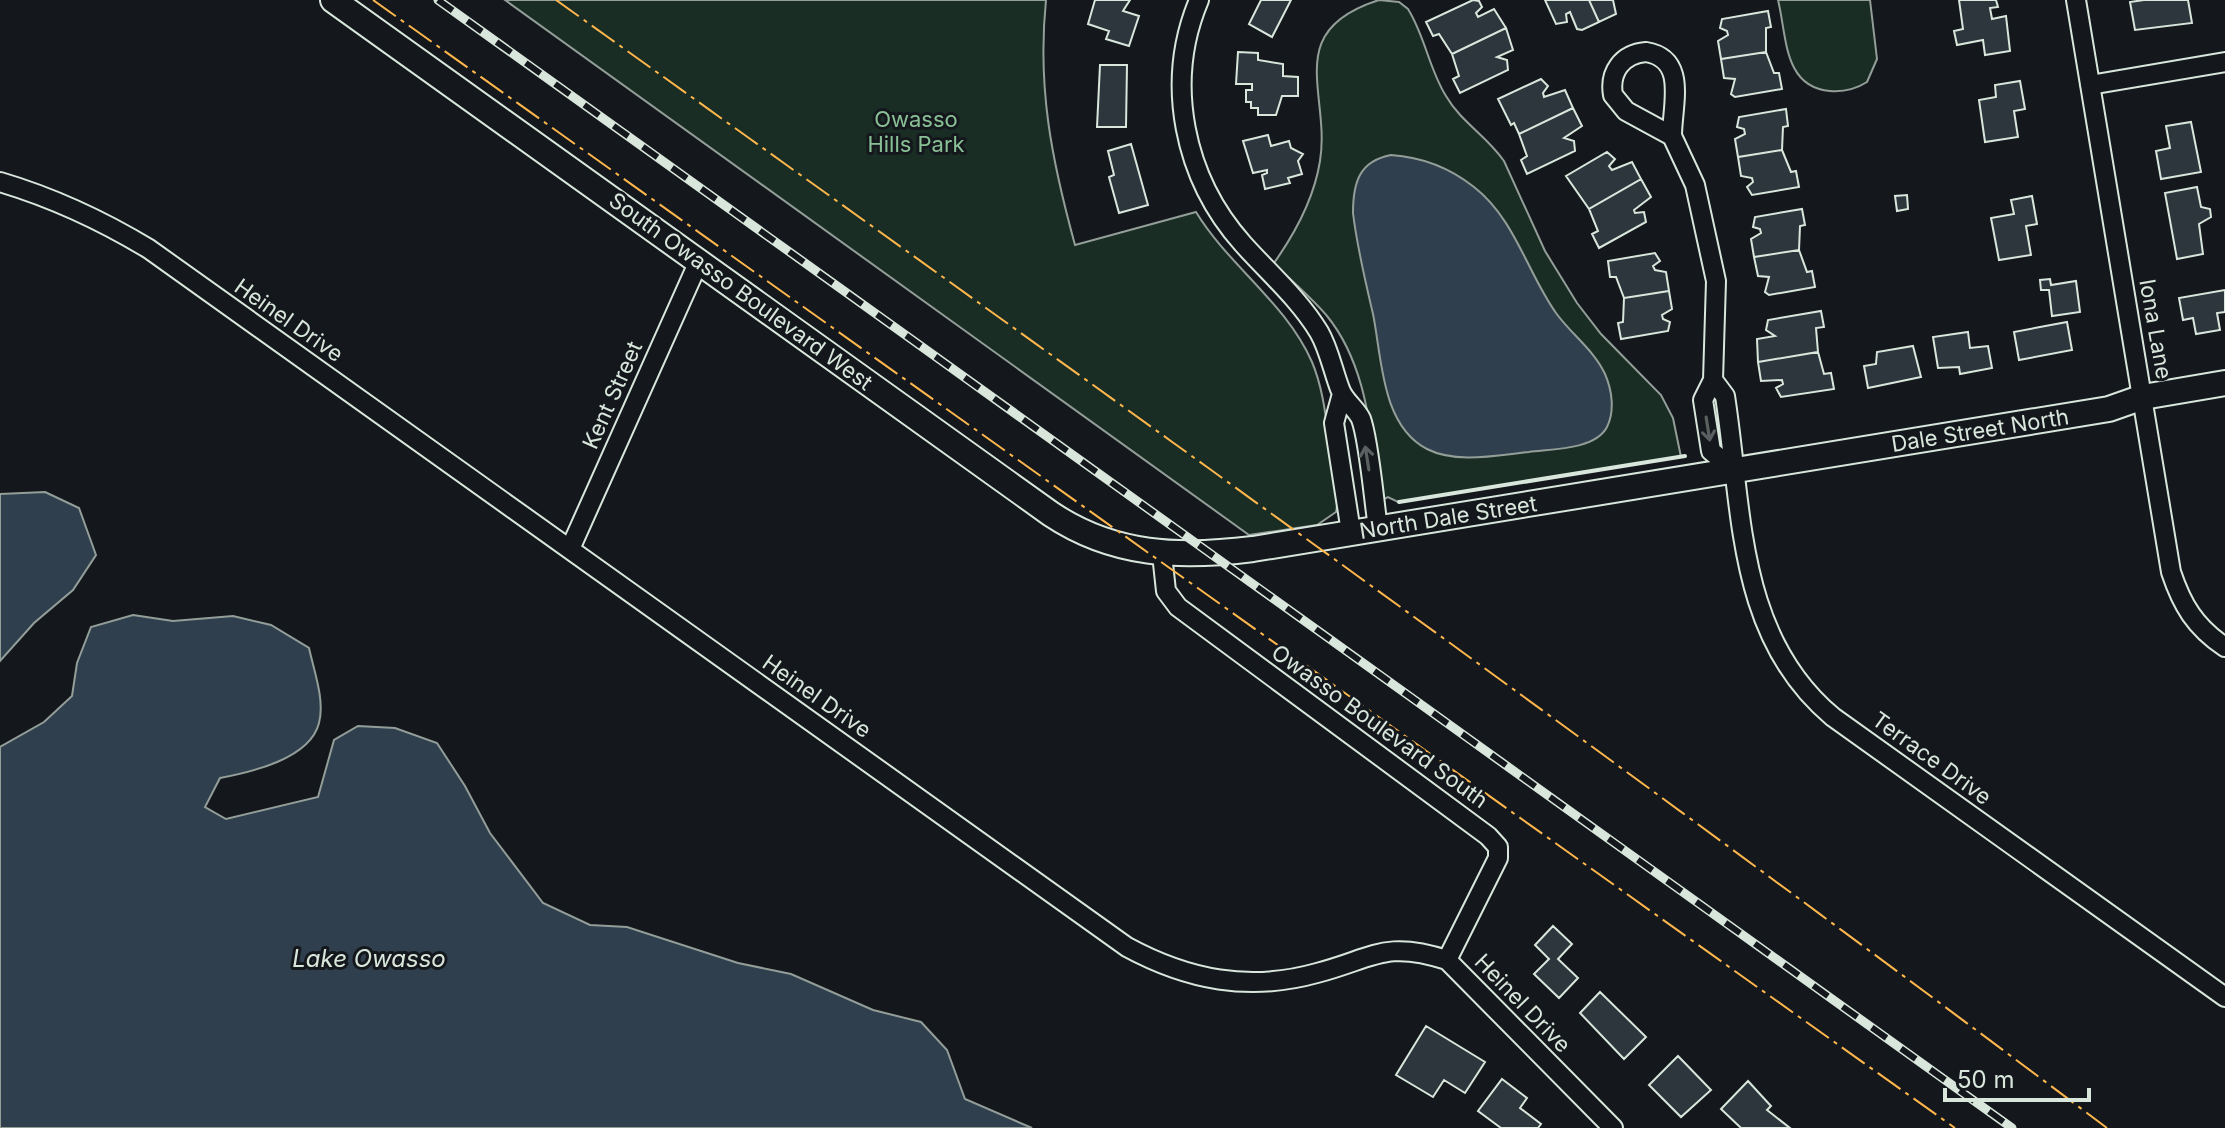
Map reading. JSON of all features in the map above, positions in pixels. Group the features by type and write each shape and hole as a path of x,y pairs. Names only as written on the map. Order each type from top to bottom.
{"street":[{"name":"South Owasso Boulevard West","path":"333,0 1065,524 1111,545 1162,554"},
{"path":"1199,0 1188,34 1181,96 1185,132 1195,166 1225,222 1303,308 1321,335 1342,394 1361,419 1378,528"},
{"name":"Iona Lane","path":"2076,0 2171,572 2179,598 2191,618 2225,647"},
{"path":"1672,136 1626,111 1615,100 1613,74 1630,56 1652,53 1672,68 1675,87 1672,136 1692,177 1716,281 1713,380 1703,400 1711,451 1734,470"},
{"path":"2090,85 2225,62"},
{"name":"Heinel Drive","path":"0,182 64,203 102,220 149,249 1127,947 1158,964 1200,977 1255,984 1290,980 1372,953 1396,949 1419,951 1447,960 1613,1128"},
{"name":"Kent Street","path":"570,549 699,261"},
{"name":"Dale Street North","path":"1734,470 2109,409 2143,397 2225,383"},
{"path":"1342,394 1334,423 1351,532"},
{"name":"North Dale Street","path":"1162,554 1218,553 1734,470"},
{"name":"Terrace Drive","path":"1734,470 1748,559 1766,628 1792,676 1811,698 2225,997"},
{"name":"Owasso Boulevard South","path":"1162,554 1166,591 1178,607 1488,836 1498,847 1498,858 1447,960"}],"green space":[{"name":"Owasso Hills Park","path":"505,0 1046,0 1044,64 1048,124 1075,245 1196,212 1224,250 1288,321 1312,362 1321,393 1336,479 1336,512 1317,525 1249,535"},
{"path":"1379,0 1399,2 1408,9 1446,96 1504,161 1545,251 1577,303 1601,334 1661,395 1673,418 1681,457 1398,502 1388,497 1382,500 1366,404 1351,357 1327,316 1274,263 1303,215 1320,161 1322,136 1317,67 1320,47 1330,29 1349,13"},
{"path":"1778,0 1870,0 1877,59 1867,82 1854,88 1830,91 1803,80 1790,58"}],"water":[{"path":"1391,155 1424,161 1455,174 1474,187 1500,214 1556,313 1595,357 1605,374 1612,407 1607,427 1601,435 1572,447 1464,457 1438,454 1427,449 1400,424 1386,389 1353,213 1354,192 1360,175 1372,162"},
{"path":"45,492 79,508 96,555 73,590 34,623 0,661 0,494"},
{"name":"Lake Owasso","path":"133,615 173,621 233,616 271,625 309,648 321,705 319,723 304,746 292,755 247,772 220,778 205,807 226,819 318,797 334,740 358,726 395,728 437,743 490,833 543,903 590,925 627,927 738,963 791,974 873,1010 921,1022 947,1050 965,1099 1032,1128 0,1128 0,747 44,722 72,696 77,663 91,627"}],"building":[{"path":"1095,0 1130,0 1123,11 1139,16 1129,46 1106,39 1109,31 1088,24"},
{"path":"1261,0 1291,0 1272,37 1249,24"},
{"path":"1473,0 1479,1 1482,7 1476,13 1478,17 1494,9 1506,28 1452,54 1439,34 1433,36 1426,22"},
{"path":"1545,0 1589,0 1599,22 1582,30 1577,29 1570,12 1566,14 1567,22 1556,24"},
{"path":"1589,0 1613,0 1616,14 1599,22"},
{"path":"1959,0 1996,0 1998,7 1990,8 1992,19 2006,16 2010,51 1985,55 1983,40 1957,45 1954,31 1963,29"},
{"path":"2188,0 2192,23 2135,30 2130,2"},
{"path":"1768,11 1771,27 1766,28 1766,52 1721,59 1718,41 1728,35 1720,28 1722,19"},
{"path":"1506,28 1513,50 1497,57 1507,60 1508,70 1460,93 1453,79 1459,76 1452,54"},
{"path":"1238,52 1258,53 1258,60 1283,64 1283,76 1298,77 1298,96 1282,96 1276,115 1258,115 1258,108 1251,108 1251,102 1246,102 1246,90 1252,90 1252,84 1236,84"},
{"path":"1766,52 1774,73 1779,73 1782,89 1735,97 1731,94 1735,79 1724,78 1721,59"},
{"path":"1100,65 1127,65 1126,127 1097,127"},
{"path":"1541,79 1548,86 1544,97 1565,90 1573,108 1519,134 1498,99"},
{"path":"2020,81 2025,109 2014,111 2018,137 1985,142 1979,100 1996,97 1995,85"},
{"path":"1573,108 1582,126 1564,138 1574,141 1575,151 1527,174 1521,160 1527,156 1519,134"},
{"path":"1786,109 1788,126 1783,127 1782,150 1738,157 1735,139 1745,134 1744,129 1737,127 1739,117"},
{"path":"2191,122 2201,172 2161,179 2156,151 2170,148 2166,126"},
{"path":"1268,135 1271,146 1289,141 1291,148 1303,154 1298,161 1302,174 1288,178 1290,183 1265,189 1262,175 1267,170 1253,173 1243,141"},
{"path":"1131,144 1148,205 1119,213 1109,177 1114,175 1108,151"},
{"path":"1782,150 1791,172 1796,171 1799,187 1752,195 1747,187 1753,182 1752,178 1741,176 1738,157"},
{"path":"1607,152 1615,159 1609,166 1612,170 1632,162 1641,179 1589,209 1566,176"},
{"path":"1641,179 1651,197 1634,210 1635,213 1644,212 1646,222 1599,248 1592,234 1598,231 1589,209"},
{"path":"2197,187 2201,207 2210,209 2211,217 2199,224 2203,254 2177,259 2165,193"},
{"path":"1907,195 1908,209 1897,211 1895,196"},
{"path":"2032,196 2037,224 2026,226 2031,255 1999,260 1991,218 2014,214 2011,200"},
{"path":"1802,209 1805,225 1800,226 1799,250 1754,257 1751,239 1761,233 1760,229 1753,227 1755,217"},
{"path":"1799,250 1807,272 1812,271 1815,287 1769,295 1765,292 1769,277 1758,276 1754,257"},
{"path":"1655,253 1660,261 1653,266 1655,270 1666,272 1669,291 1624,298 1616,277 1610,277 1608,261"},
{"path":"2050,279 2051,285 2076,281 2080,312 2052,316 2049,290 2041,290 2040,280"},
{"path":"2225,290 2225,312 2217,313 2220,330 2196,334 2193,318 2183,320 2179,298"},
{"path":"1669,291 1672,309 1662,315 1670,322 1668,331 1621,339 1618,323 1623,322 1624,298"},
{"path":"1821,311 1824,327 1816,328 1818,352 1758,362 1757,339 1775,336 1766,330 1768,320"},
{"path":"2067,322 2072,350 2019,360 2014,332"},
{"path":"1968,332 1970,348 1988,346 1992,368 1960,374 1959,367 1938,368 1933,337"},
{"path":"1913,346 1921,377 1868,388 1864,366 1876,364 1877,352"},
{"path":"1818,352 1824,374 1831,373 1834,389 1781,397 1776,388 1783,384 1782,380 1761,381 1758,362"},
{"path":"1553,926 1572,944 1558,959 1578,978 1559,998 1534,974 1549,959 1535,945"},
{"path":"1600,992 1646,1037 1624,1059 1580,1013"},
{"path":"1426,1026 1485,1062 1465,1093 1444,1080 1433,1097 1396,1075"},
{"path":"1678,1056 1711,1090 1681,1117 1649,1085"},
{"path":"1502,1079 1527,1098 1520,1108 1541,1124 1538,1128 1501,1128 1478,1111"},
{"path":"1748,1081 1771,1106 1767,1110 1790,1128 1741,1128 1721,1109"}],"railway":[{"path":"438,0 2012,1128"}],"wall":[{"path":"1399,502 1685,456"}],"power":[{"path":"373,0 1955,1128"},
{"path":"556,0 1529,700 2107,1128"}]}
